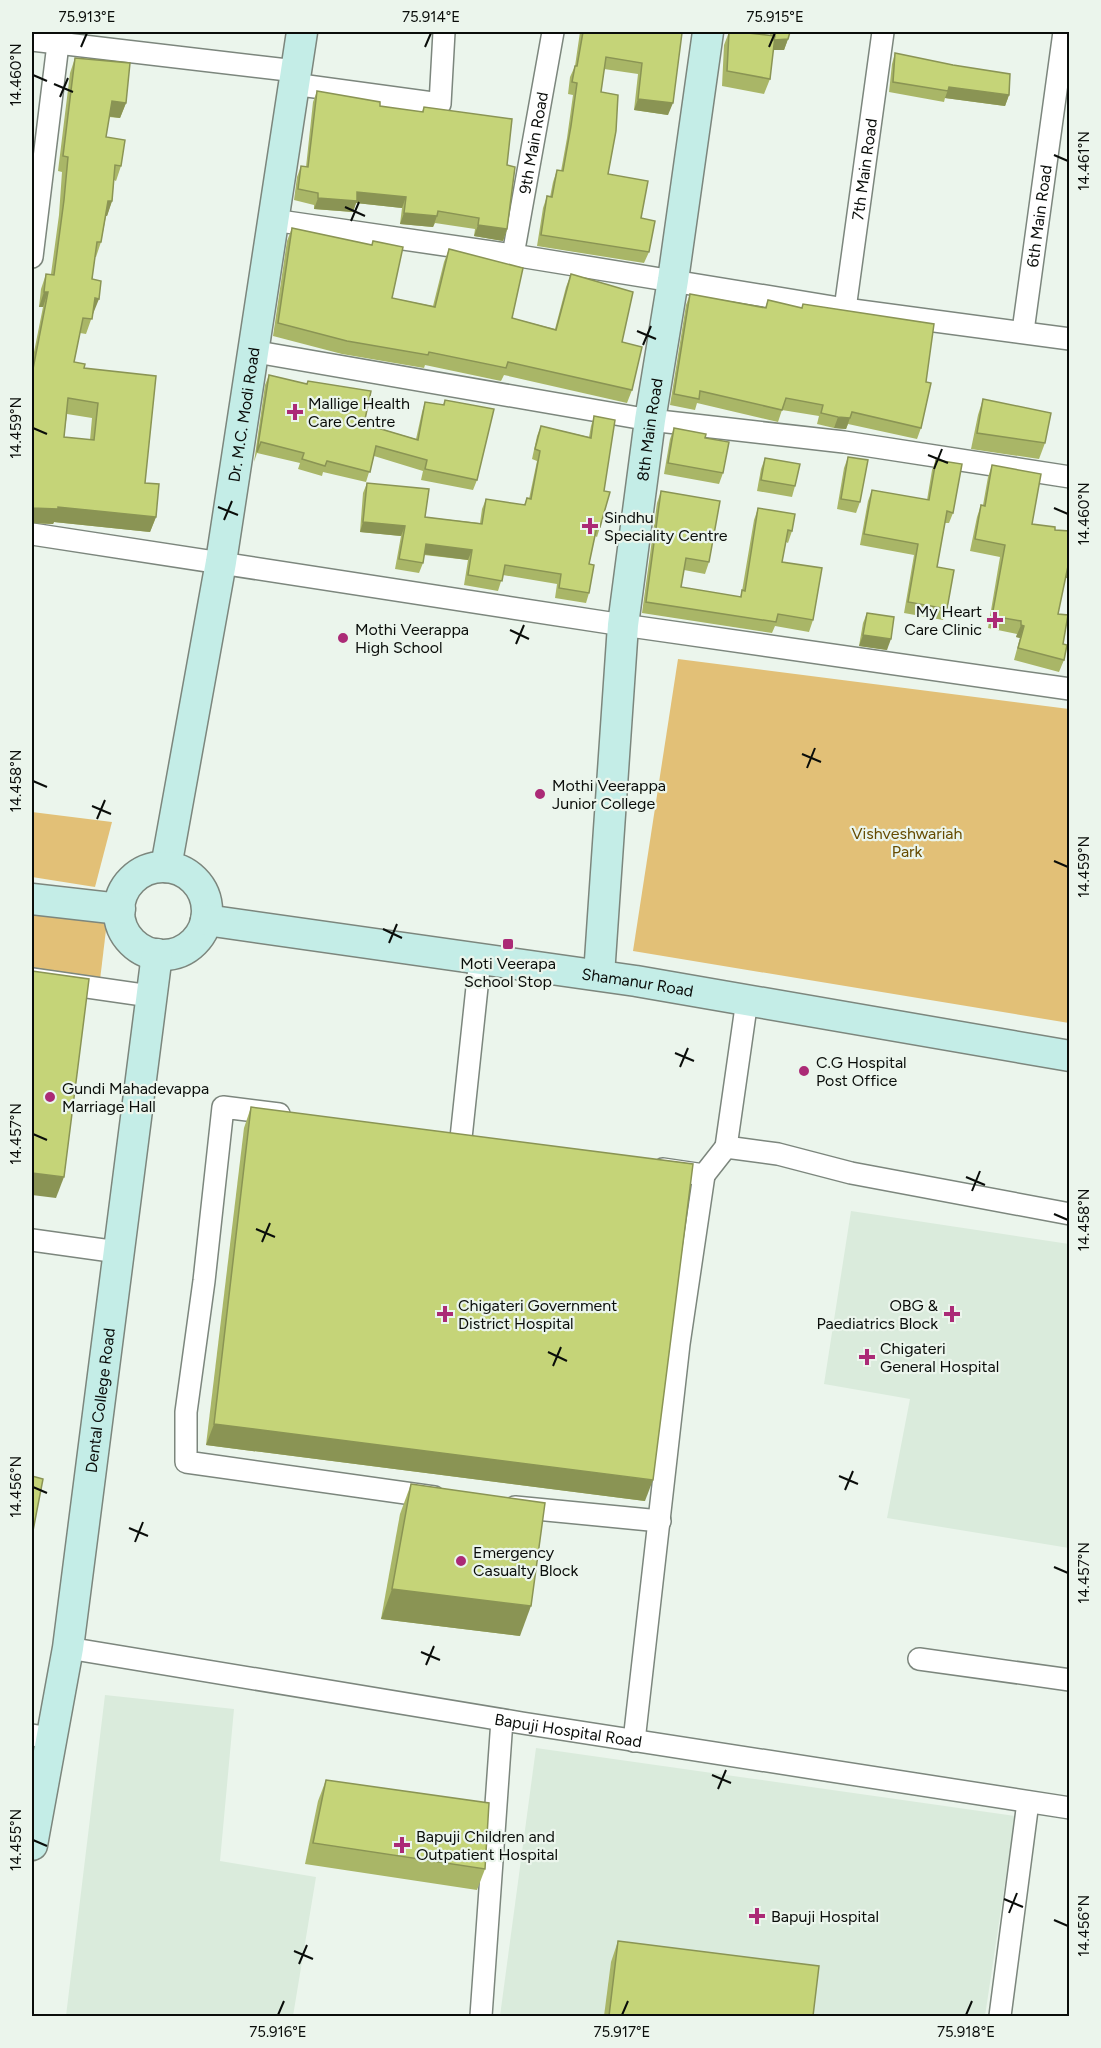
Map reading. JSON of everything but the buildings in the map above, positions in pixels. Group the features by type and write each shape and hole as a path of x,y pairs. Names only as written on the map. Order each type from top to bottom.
{"street":[{"name":"Dr. M.C. Modi Road","path":"166,867 221,562 251,351 302,32"},
{"path":"32,39 60,38 440,104 444,32"},
{"name":"9th Main Road","path":"513,255 553,32"},
{"name":"8th Main Road","path":"599,975 623,625 650,420 673,280 708,32"},
{"name":"7th Main Road","path":"845,309 883,32"},
{"name":"6th Main Road","path":"1023,332 1064,32"},
{"path":"32,257 60,38"},
{"path":"273,220 513,255 845,309 1070,339"},
{"path":"251,351 650,420 844,442 1070,477"},
{"path":"32,534 623,625 1070,689"},
{"path":"166,867 177,870 196,882 207,904 206,920 196,940 187,948 176,953 157,954 139,947 123,928 120,909 122,896 135,877 155,868 166,867"},
{"path":"32,899 120,909"},
{"name":"Shamanur Road","path":"206,920 599,975 1070,1056"},
{"name":"Dental College Road","path":"32,1845 41,1737 69,1648 157,954"},
{"path":"480,959 452,1137 484,1142"},
{"path":"32,979 150,996"},
{"path":"634,1741 687,1287 704,1175 726,1147 747,1000"},
{"path":"299,1117 223,1107 204,1281 186,1412 186,1462 452,1499"},
{"path":"726,1147 778,1154 851,1173 1070,1214"},
{"path":"640,1165 704,1175"},
{"path":"32,1240 118,1252"},
{"path":"495,1504 660,1521"},
{"name":"Bapuji Hospital Road","path":"69,1648 502,1720 1070,1808"},
{"path":"919,1659 1070,1680"},
{"path":"481,2016 502,1720"},
{"path":"1000,2016 1028,1802"}],"shaded area":[{"name":"OBG & Paediatrics Block","path":"851,1211 1069,1244 1069,1548 887,1518 910,1399 824,1384"},
{"path":"105,1695 234,1709 220,1861 316,1877 293,2016 66,2016"},
{"name":"Bapuji Hospital","path":"536,1748 1015,1816 985,2016 500,2016"}],"green space":[{"name":"Vishveshwariah Park","path":"678,659 1069,709 1069,1023 633,951"},
{"path":"32,812 112,822 95,887 32,877"},
{"path":"32,902 108,913 100,980 32,970"}],"place":[{"name":"Mallige Health Care Centre","path":"295,412"},
{"name":"Sindhu Speciality Centre","path":"590,526"},
{"name":"My Heart Care Clinic","path":"995,620"},
{"name":"Mothi Veerappa High School","path":"343,638"},
{"name":"Mothi Veerappa Junior College","path":"540,794"},
{"name":"Moti Veerapa School Stop","path":"508,944"},
{"name":"C.G Hospital Post Office","path":"804,1071"},
{"name":"Gundi Mahadevappa Marriage Hall","path":"50,1097"},
{"name":"Chigateri Government District Hospital","path":"445,1314"},
{"name":"OBG & Paediatrics Block","path":"952,1314"},
{"name":"Chigateri General Hospital","path":"867,1357"},
{"name":"Emergency Casualty Block","path":"461,1561"},
{"name":"Bapuji Children and Outpatient Hospital","path":"402,1845"},
{"name":"Bapuji Hospital","path":"757,1916"}]}
